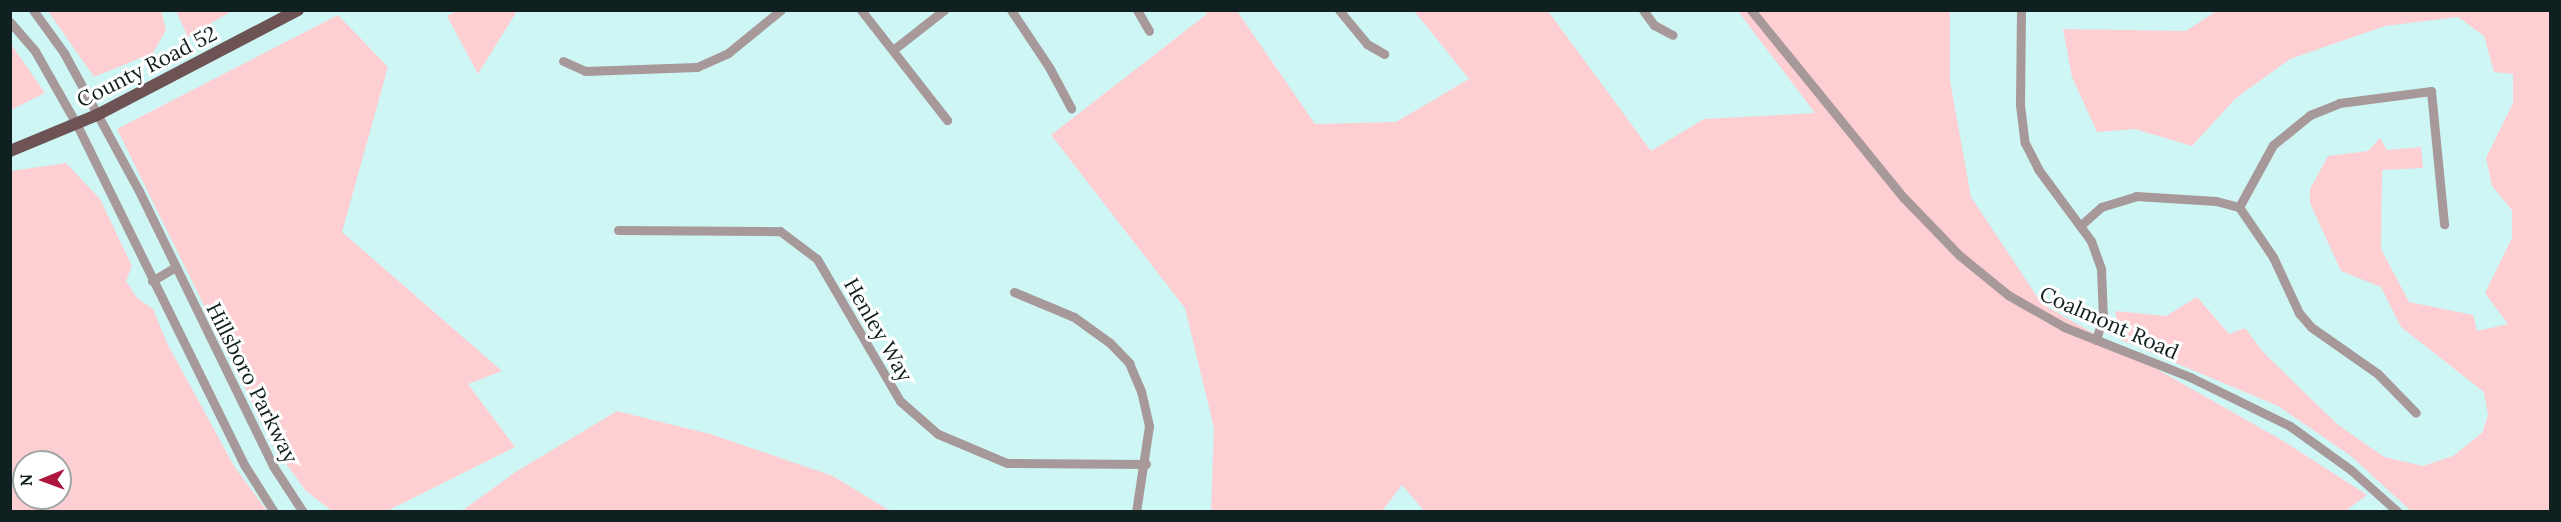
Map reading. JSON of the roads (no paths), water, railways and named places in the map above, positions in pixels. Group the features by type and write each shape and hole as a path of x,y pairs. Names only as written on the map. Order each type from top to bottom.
{"main road":[{"name":"County Road 52","path":"10,152 77,125 298,10"}],"street":[{"name":"Hillsboro Parkway","path":"33,10 64,53 175,267 273,466 303,512"},
{"path":"563,61 585,71 697,67 729,53 781,10"},
{"path":"861,10 947,120"},
{"path":"893,50 944,10"},
{"path":"1011,10 1049,67 1071,108"},
{"path":"1137,10 1149,31"},
{"path":"1339,10 1366,44 1384,54"},
{"path":"1643,10 1658,29 1673,35"},
{"name":"Coalmont Road","path":"1751,10 1858,144 1959,255 2040,315 2223,392 2290,426 2351,470 2398,512"},
{"path":"2021,10 2020,105 2025,143 2038,169 2080,226 2102,269 2103,318 2096,340"},
{"name":"Hillsboro Parkway","path":"10,22 34,51 77,125 245,466 274,512"},
{"path":"2239,207 2273,145 2310,115 2338,103 2431,91 2444,224"},
{"path":"2080,226 2101,207 2136,196 2239,207 2273,257 2300,313 2311,327 2378,374 2416,412"},
{"name":"Henley Way","path":"618,230 780,231 817,259 888,384 900,401 938,434 1008,463 1146,464"},
{"path":"152,281 175,267"},
{"path":"1014,292 1074,317 1110,343 1128,363 1147,412 1146,464 1136,512"}]}
